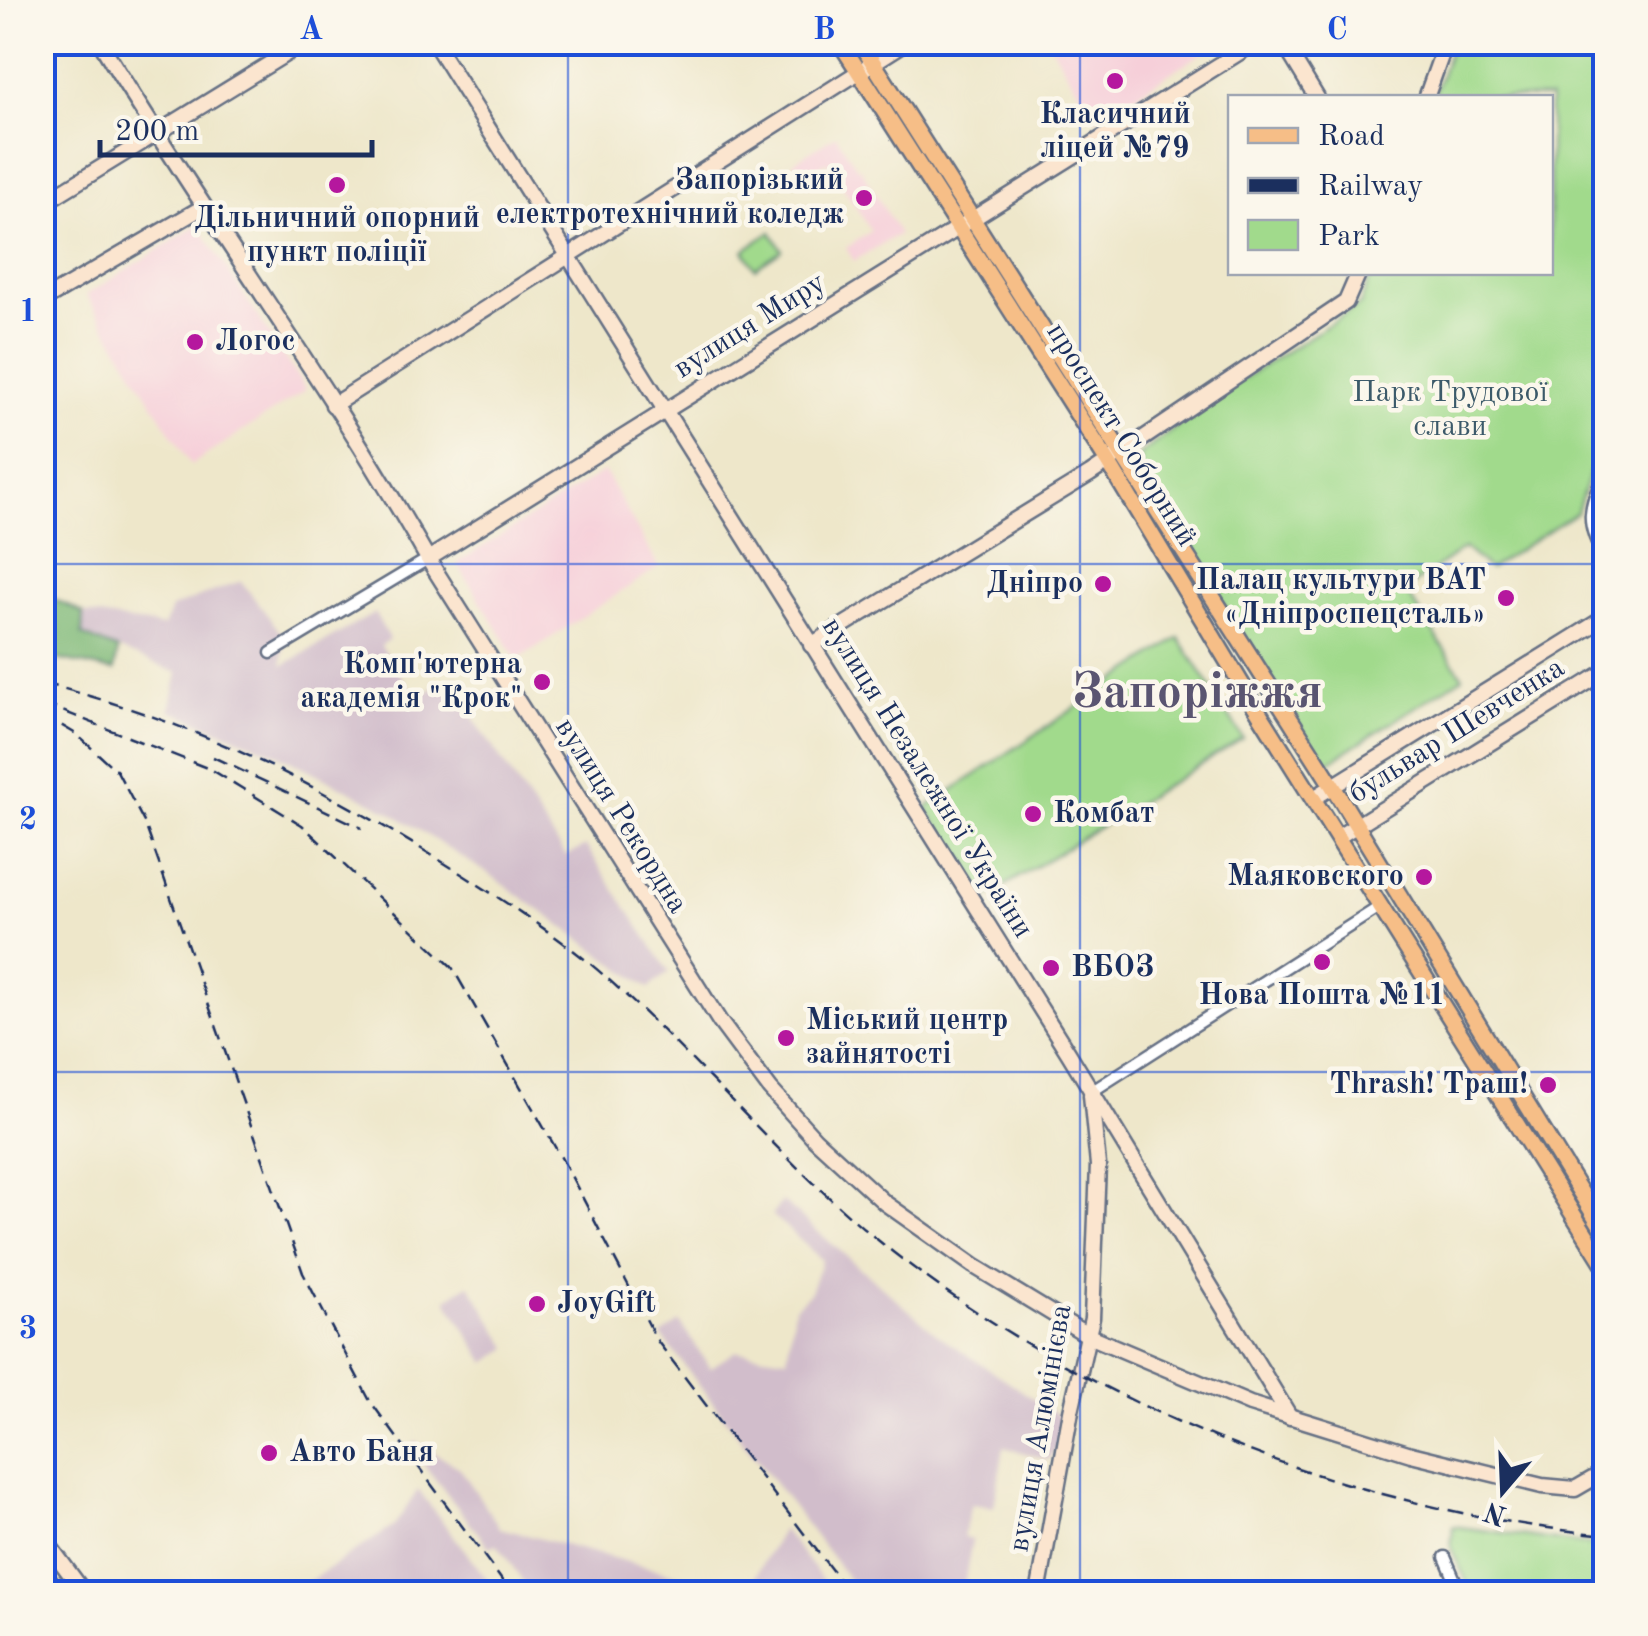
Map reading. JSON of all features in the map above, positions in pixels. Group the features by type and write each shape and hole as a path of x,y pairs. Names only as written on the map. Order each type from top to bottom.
{"main road":[{"name":"проспект Соборний","path":"840,42 865,67 974,220 1314,798 1606,1266"},
{"name":"проспект Соборний","path":"860,42 865,67 957,230 1332,785 1606,1234"}],"street":[{"name":"вулиця Рекордна","path":"100,42 389,490 428,560 693,982 770,1090 815,1140 886,1203 974,1266 1089,1336 1290,1417"},
{"path":"42,204 305,42"},
{"name":"вулиця Незалежної України","path":"434,42 1290,1417"},
{"path":"333,404 906,42"},
{"name":"вулиця Миру","path":"271,653 428,560 1256,42"},
{"path":"1284,42 1316,95"},
{"path":"1427,95 1446,42"},
{"path":"42,302 203,206"},
{"path":"812,645 1114,458 1346,302 1357,275"},
{"path":"1606,468 1589,510 1598,547 1606,560"},
{"name":"бульвар Шевченка","path":"1314,798 1606,618"},
{"name":"бульвар Шевченка","path":"1338,837 1606,671"},
{"path":"1091,1092 1381,906"},
{"name":"вулиця Алюмінієва","path":"1038,1594 1071,1411 1089,1336 1098,1165 1091,1092"},
{"path":"1290,1417 1411,1454 1542,1486 1575,1489 1606,1471"},
{"path":"42,1536 85,1594"},
{"path":"1445,1557 1461,1594"},
{"path":"42,1570 60,1594"}],"shaded area":[{"name":"Класичний ліцей №79","path":"1049,43 1219,43 1096,119"},
{"name":"Запорізький електротехнічний коледж","path":"836,135 860,167 899,234 854,261 846,248 871,231 827,162 802,177 793,162"},
{"name":"Логос","path":"198,225 306,390 191,465 86,295"},
{"path":"604,471 659,567 517,660 457,563"},
{"path":"241,581 285,638 282,666 375,613 389,639 381,646 416,697 457,676 470,697 465,706 566,856 586,846 669,972 649,988 492,876 387,810 276,753 170,710 178,673 82,635 83,613 164,627 171,608"},
{"path":"782,1201 938,1335 1065,1420 1062,1439 1049,1460 1004,1447 994,1507 971,1504 963,1537 972,1540 964,1585 970,1593 859,1593 661,1335 680,1322 710,1368 736,1351 787,1358 794,1308 809,1294 822,1260 772,1215"},
{"path":"469,1284 509,1348 486,1363 446,1299"},
{"path":"416,1442 460,1468 500,1528 746,1593 531,1593 497,1544 489,1547 409,1446"},
{"path":"418,1490 498,1593 291,1593 394,1526"},
{"path":"782,1529 833,1593 746,1593"}],"green space":[{"name":"Парк Трудової слави","path":"1452,43 1605,43 1605,425 1577,512 1489,569 1464,548 1405,590 1463,677 1324,765 1143,473 1139,455 1233,385 1360,305 1370,275 1553,275 1553,95 1434,95"},
{"path":"771,232 782,250 755,268 744,250"},
{"path":"43,594 83,613 82,635 118,650 114,671 43,656"},
{"path":"1179,638 1243,738 985,898 926,808"},
{"path":"1453,1526 1605,1547 1605,1593 1472,1593 1451,1548"}],"railway":[{"path":"42,683 157,718 265,764 369,818 509,905 618,988 821,1190 894,1253 972,1309 1055,1360 1141,1405 1230,1444 1322,1476 1416,1502 1511,1522 1606,1535"},
{"path":"42,703 212,770 302,825 452,967 567,1168 658,1342 850,1594"},
{"path":"42,714 76,734 117,771 145,824 303,1273 370,1401 512,1594"},
{"path":"213,757 362,828"}],"place":[{"name":"Класичний ліцей №79","path":"1115,81"},
{"name":"Дільничний опорний пункт поліції","path":"337,185"},
{"name":"Запорізький електротехнічний коледж","path":"864,198"},
{"name":"Логос","path":"195,342"},
{"name":"Дніпро","path":"1103,584"},
{"name":"Палац культури ВАТ «Дніпроспецсталь»","path":"1506,598"},
{"name":"Комп'ютерна академія \"Крок\"","path":"542,682"},
{"name":"Комбат","path":"1033,814"},
{"name":"Маяковского","path":"1424,877"},
{"name":"Нова Пошта №11","path":"1322,962"},
{"name":"ВБОЗ","path":"1051,968"},
{"name":"Міський центр зайнятості","path":"786,1038"},
{"name":"Thrash! Траш!","path":"1548,1085"},
{"name":"JoyGift","path":"537,1304"},
{"name":"Авто Баня","path":"269,1453"}],"district":[{"name":"Запоріжжя","path":"1197,694"}]}
